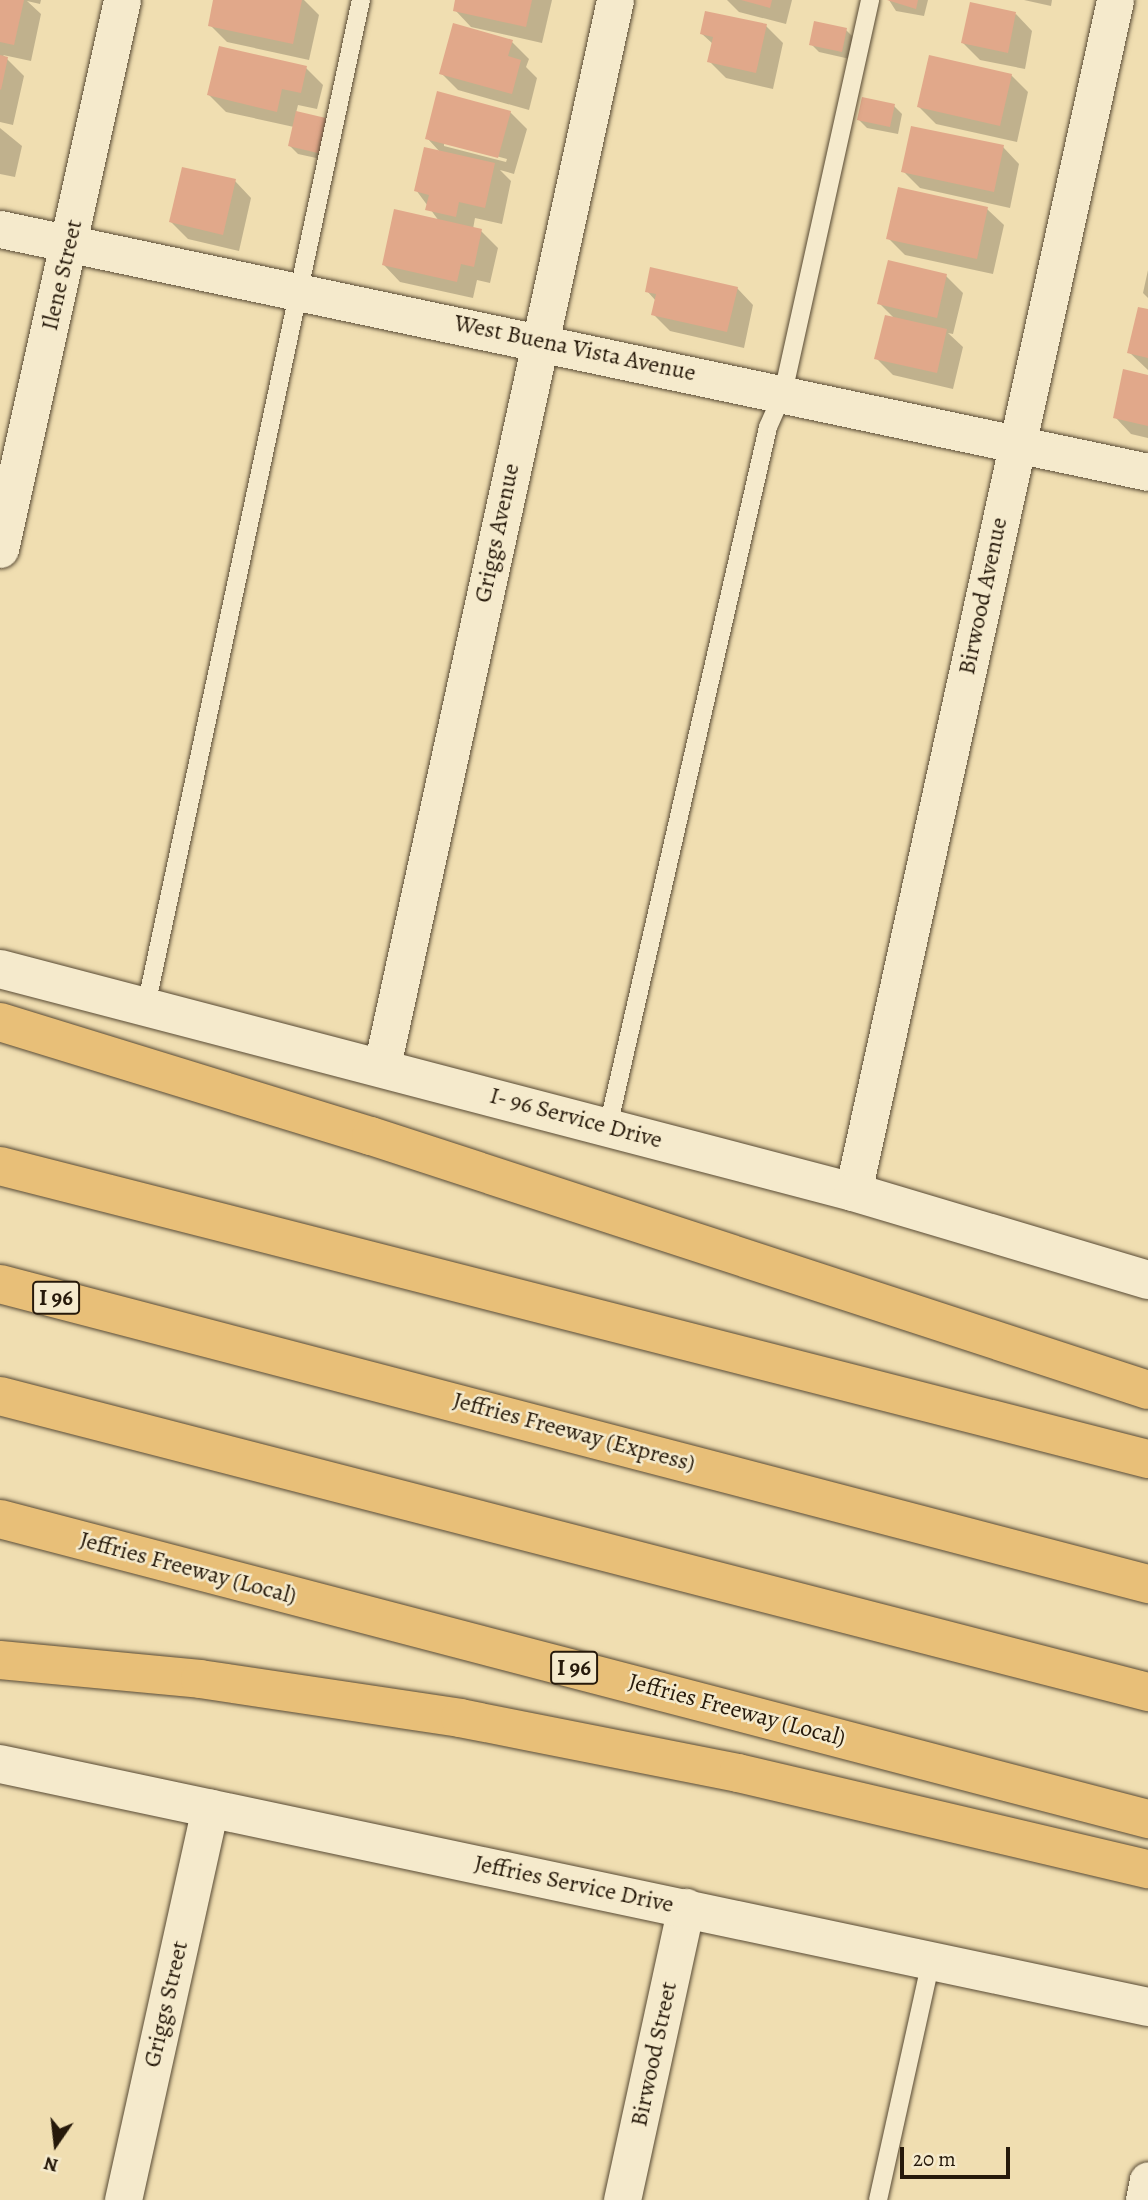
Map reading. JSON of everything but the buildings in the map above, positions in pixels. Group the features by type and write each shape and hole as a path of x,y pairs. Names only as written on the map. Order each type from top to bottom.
{"highway":[{"path":"0,1022 371,1136 1148,1390"},
{"path":"0,1166 1148,1459"},
{"name":"Jeffries Freeway (Express)","path":"0,1284 1148,1584"},
{"path":"0,1396 1148,1692"},
{"name":"Jeffries Freeway (Local)","path":"0,1519 1148,1819"},
{"path":"0,1660 200,1679 460,1718 738,1773 1148,1869"}],"street":[{"name":"Ilene Street","path":"0,549 122,0"},
{"name":"Griggs Avenue","path":"382,1066 538,340 615,0"},
{"name":"Birwood Avenue","path":"853,1192 1115,0"},
{"name":"West Buena Vista Avenue","path":"0,229 538,340 1148,472"},
{"name":"I- 96 Service Drive","path":"0,969 382,1066 853,1192 1148,1280"},
{"name":"Jeffries Service Drive","path":"0,1764 686,1907 1148,2007"},
{"name":"Griggs Street","path":"123,2200 211,1808"},
{"name":"Birwood Street","path":"622,2200 686,1907"},
{"path":"1144,2200 1148,2180"}],"lane":[{"path":"146,1006 296,290 361,0"},
{"path":"608,1126 768,426 783,393 870,0"},
{"path":"878,2200 930,1960"}]}
